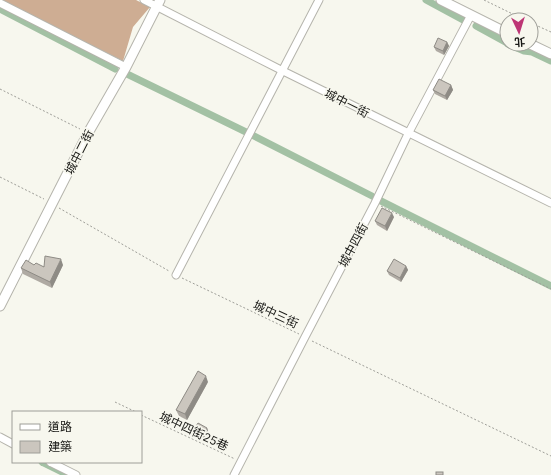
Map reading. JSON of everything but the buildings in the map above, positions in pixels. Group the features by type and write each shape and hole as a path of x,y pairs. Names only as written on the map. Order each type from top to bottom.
{"street":[{"name":"城中一街","path":"144,0 159,4 281,70 408,134 551,203"},
{"path":"176,275 281,70 319,0"},
{"path":"441,0 499,29"},
{"path":"0,3 126,67"},
{"name":"城中二街","path":"0,306 88,133 126,67 159,4"},
{"name":"城中四街","path":"234,475 375,203 408,134 471,15"},
{"path":"539,48 551,54"},
{"path":"0,437 12,443"},
{"path":"52,463 76,475"}],"path":[{"path":"484,0 509,12"},
{"path":"539,27 551,32"},
{"path":"0,89 88,133"},
{"name":"城中三街","path":"0,177 52,204 176,275 551,456"},
{"path":"375,203 551,289"},
{"path":"114,402 134,411"},
{"name":"城中四街25巷","path":"142,414 241,462"}],"shaded area":[{"path":"1,0 136,0 150,7 133,27 123,61"}],"waterway":[{"path":"426,0 463,20"},
{"path":"0,9 115,69"},
{"path":"476,26 499,39"},
{"path":"532,52 551,61"},
{"path":"127,74 246,132"},
{"path":"252,135 372,196"},
{"path":"379,200 551,286"},
{"path":"44,463 68,475"}]}
